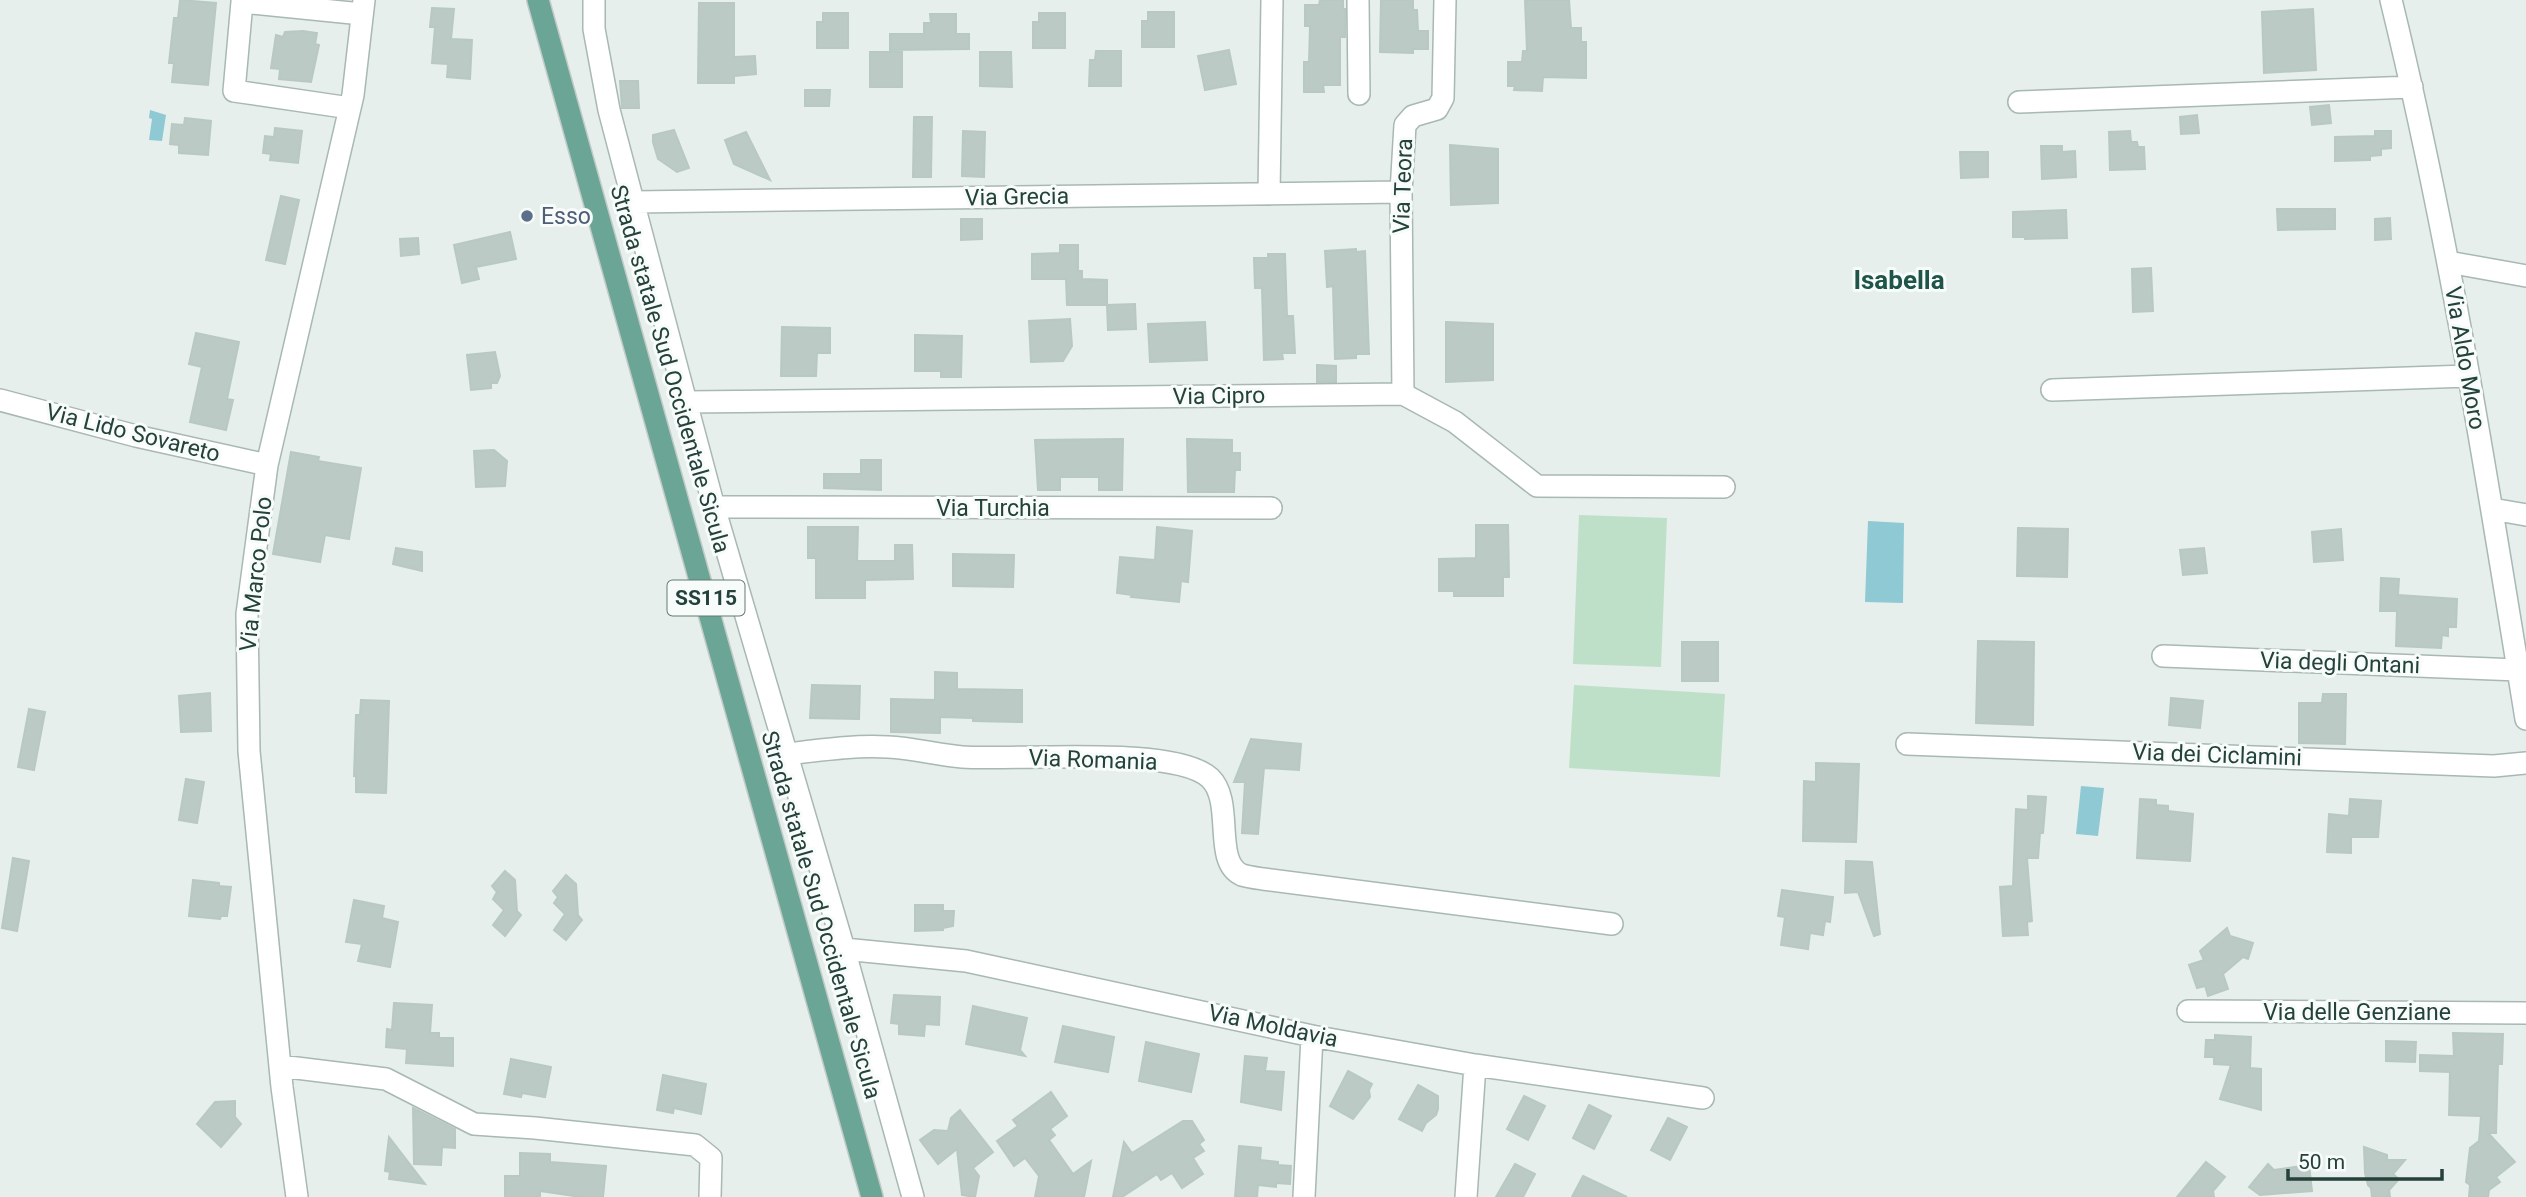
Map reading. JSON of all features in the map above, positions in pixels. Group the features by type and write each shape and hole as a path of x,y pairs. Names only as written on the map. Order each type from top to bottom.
{"main road":[{"name":"Strada statale Sud Occidentale Sicula","path":"538,0 872,1197"}],"street":[{"path":"594,0 594,29 609,110 714,507 844,949 913,1196 934,1197"},
{"path":"1269,194 1272,0"},
{"path":"1358,0 1359,94"},
{"name":"Via Teora","path":"1403,394 1401,192 1405,125 1413,116 1437,109 1443,98 1445,0"},
{"name":"Via Aldo Moro","path":"2391,0 2448,262 2492,509 2520,647 2518,670 2526,719"},
{"path":"350,108 234,91 242,2 363,7"},
{"name":"Via Marco Polo","path":"297,1197 280,1066 249,751 247,614 267,465 350,108 363,7"},
{"path":"2019,102 2412,87"},
{"name":"Via Grecia","path":"634,202 1401,192"},
{"path":"2448,262 2526,276"},
{"path":"2052,390 2468,376"},
{"name":"Via Cipro","path":"686,402 1403,394 1455,422 1537,486 1724,486"},
{"name":"Via Lido Sovareto","path":"0,400 136,436 267,465"},
{"name":"Via Turchia","path":"714,507 1271,508"},
{"path":"2492,509 2526,515"},
{"name":"Via degli Ontani","path":"2163,656 2518,670"},
{"name":"Via dei Ciclamini","path":"1907,744 2494,766 2526,763"},
{"name":"Via Romania","path":"787,754 842,747 889,747 962,757 1129,758 1178,763 1198,770 1210,778 1220,793 1225,815 1227,855 1229,862 1240,874 1263,880 1612,924"},
{"name":"Via Moldavia","path":"844,949 966,961 1312,1036 1475,1065 1703,1098"},
{"name":"Via delle Genziane","path":"2188,1011 2526,1013"},
{"path":"1304,1197 1312,1036"},
{"path":"1466,1197 1475,1065"},
{"path":"280,1066 386,1079 474,1124 695,1145 711,1158 710,1197"}],"green space":[{"path":"1579,515 1667,518 1661,667 1573,664"},
{"path":"1574,685 1725,694 1720,777 1569,768"}],"water":[{"path":"150,110 166,115 162,141 149,140 152,119 149,118"},
{"path":"1868,521 1904,523 1903,603 1865,602"},
{"path":"2081,786 2104,788 2098,836 2076,834"}],"building":[{"path":"180,0 216,3 208,85 172,82 174,63 169,63 174,18 178,18"},
{"path":"1320,0 1343,0 1345,37 1340,37 1340,85 1323,85 1324,92 1304,92 1304,62 1309,62 1310,26 1305,26 1305,5 1319,5"},
{"path":"1381,0 1413,0 1413,10 1417,10 1418,31 1428,31 1428,49 1413,49 1413,53 1380,52"},
{"path":"1525,0 1569,0 1571,28 1581,28 1581,42 1586,42 1586,78 1543,77 1542,91 1514,90 1515,86 1508,86 1508,62 1522,62 1523,51 1527,51"},
{"path":"699,3 734,3 734,57 755,56 756,74 734,76 734,83 698,83"},
{"path":"432,8 454,9 451,39 472,40 470,79 447,77 448,64 432,63 435,27 430,27"},
{"path":"2313,9 2316,70 2264,73 2262,12"},
{"path":"1148,12 1174,12 1174,47 1142,47 1142,21 1148,21"},
{"path":"823,13 848,13 848,48 817,48 817,22 823,22"},
{"path":"1039,13 1065,13 1065,48 1033,48 1033,22 1039,22"},
{"path":"930,14 956,14 956,34 969,34 969,49 890,50 890,34 924,34 924,23 931,23"},
{"path":"285,32 317,33 315,44 319,45 311,82 279,79 280,69 271,68 276,35 283,37"},
{"path":"1229,50 1236,84 1205,90 1198,56"},
{"path":"1096,51 1121,51 1121,86 1089,86 1090,60 1095,60"},
{"path":"870,52 902,52 902,87 870,87"},
{"path":"980,52 1011,52 1012,87 980,86"},
{"path":"620,81 638,81 639,108 622,108"},
{"path":"805,90 830,90 829,106 805,106"},
{"path":"2329,105 2331,123 2312,125 2310,107"},
{"path":"2197,115 2199,133 2181,134 2180,117"},
{"path":"914,117 932,117 931,177 913,177"},
{"path":"185,118 211,121 208,155 179,153 179,145 170,144 172,124 184,125"},
{"path":"275,128 302,131 298,163 270,160 271,154 263,153 265,136 274,137"},
{"path":"674,130 689,168 677,172 658,159 653,142 653,135"},
{"path":"963,131 985,132 984,177 962,176"},
{"path":"2130,131 2131,142 2137,142 2138,147 2144,147 2145,169 2110,170 2109,132"},
{"path":"2375,131 2391,131 2391,148 2381,149 2381,155 2370,156 2370,160 2335,161 2335,137 2375,136"},
{"path":"746,132 770,180 734,164 725,140"},
{"path":"1450,145 1498,149 1498,203 1451,205"},
{"path":"2041,146 2062,146 2062,152 2075,151 2076,177 2042,179"},
{"path":"1960,152 1988,152 1988,177 1961,178"},
{"path":"281,196 299,200 285,264 266,260"},
{"path":"2277,209 2335,209 2335,229 2278,230"},
{"path":"2066,210 2067,238 2013,237 2013,212"},
{"path":"2390,218 2391,239 2375,240 2375,219"},
{"path":"961,219 982,219 982,239 961,240"},
{"path":"510,232 516,259 476,267 479,279 462,283 454,245"},
{"path":"418,238 419,254 401,256 400,239"},
{"path":"1060,245 1078,245 1078,271 1082,271 1082,279 1107,280 1107,305 1067,305 1066,279 1032,279 1032,254 1060,253"},
{"path":"1356,249 1356,252 1365,251 1369,354 1335,359 1333,286 1327,287 1325,251"},
{"path":"1268,254 1285,254 1287,316 1293,316 1295,353 1282,353 1283,359 1264,360 1262,288 1255,288 1254,258 1268,258"},
{"path":"2151,268 2153,311 2133,312 2132,269"},
{"path":"1135,304 1136,329 1108,330 1107,305"},
{"path":"1070,319 1072,346 1063,361 1031,362 1029,321"},
{"path":"1205,322 1207,360 1150,362 1148,324"},
{"path":"1446,322 1493,324 1493,380 1446,382"},
{"path":"782,327 830,328 830,353 817,353 816,376 781,376"},
{"path":"196,333 239,342 227,399 233,400 226,430 190,422 202,367 189,364"},
{"path":"915,335 962,336 961,377 941,377 941,371 915,371"},
{"path":"495,352 500,376 497,383 491,383 491,388 471,390 467,355"},
{"path":"1317,365 1336,366 1336,382 1317,382"},
{"path":"1123,439 1122,490 1099,490 1099,477 1060,477 1060,490 1038,490 1035,440"},
{"path":"1187,439 1232,440 1232,453 1240,453 1240,470 1235,470 1234,492 1188,492"},
{"path":"494,450 507,461 505,486 476,487 474,451"},
{"path":"291,452 319,457 318,461 361,468 349,539 325,535 320,562 273,554"},
{"path":"861,460 881,460 881,490 824,488 824,474 861,474"},
{"path":"1476,525 1508,525 1509,577 1503,577 1503,596 1454,596 1454,591 1439,591 1439,559 1476,558"},
{"path":"808,527 858,527 857,561 895,561 895,545 912,545 913,579 865,580 865,598 816,598 816,558 808,558"},
{"path":"1157,527 1192,531 1188,582 1181,581 1179,602 1117,593 1120,557 1155,560"},
{"path":"2018,528 2068,529 2067,577 2017,576"},
{"path":"2341,529 2343,560 2314,562 2312,532"},
{"path":"396,548 422,552 422,571 393,564"},
{"path":"2204,548 2207,573 2183,575 2180,550"},
{"path":"953,554 1014,555 1013,587 953,586"},
{"path":"2381,578 2399,579 2398,595 2457,599 2456,627 2448,627 2448,636 2442,635 2441,648 2396,646 2397,611 2380,611"},
{"path":"1978,641 2034,642 2033,725 1976,723"},
{"path":"1682,642 1718,642 1718,681 1682,681"},
{"path":"935,672 957,673 957,689 1022,690 1022,722 940,717 940,733 891,732 891,699 935,700"},
{"path":"812,685 860,686 859,719 810,718"},
{"path":"210,693 211,731 181,732 179,696"},
{"path":"2323,694 2346,694 2345,744 2299,743 2299,703 2322,703"},
{"path":"2171,698 2203,701 2200,728 2169,725"},
{"path":"361,700 389,701 386,793 356,792 356,715 360,715"},
{"path":"29,709 45,712 34,770 18,767"},
{"path":"1251,739 1301,744 1299,770 1264,768 1258,834 1242,833 1245,782 1234,782"},
{"path":"1816,763 1859,764 1856,842 1803,841 1804,781 1816,782"},
{"path":"186,779 204,782 197,823 179,820"},
{"path":"2028,796 2046,797 2038,858 2027,858 2032,921 2027,922 2028,935 2003,936 2000,887 2013,886 2016,809 2028,810"},
{"path":"2140,799 2156,800 2156,805 2168,806 2168,811 2193,814 2190,861 2137,858"},
{"path":"2350,799 2381,801 2378,837 2351,837 2351,853 2327,852 2329,814 2349,816"},
{"path":"13,858 29,861 17,931 2,928"},
{"path":"1846,861 1872,862 1880,934 1874,936 1858,892 1845,893"},
{"path":"505,871 515,880 517,911 521,915 505,936 493,925 504,910 493,899 497,892 492,886"},
{"path":"566,875 576,884 578,915 582,920 566,940 554,930 565,914 554,903 558,897 553,891"},
{"path":"193,880 231,887 227,916 221,916 220,919 189,916"},
{"path":"1782,890 1833,897 1830,922 1825,921 1823,935 1810,933 1808,949 1781,945 1785,917 1778,916"},
{"path":"354,900 384,906 382,918 398,922 390,967 358,961 362,944 346,942"},
{"path":"915,905 943,905 943,911 954,911 953,926 943,930 915,931"},
{"path":"2227,928 2230,936 2253,943 2248,959 2243,957 2223,974 2228,989 2208,996 2205,986 2197,988 2189,965 2204,960 2200,951"},
{"path":"894,995 940,997 939,1025 925,1024 924,1036 899,1034 899,1024 891,1023"},
{"path":"394,1003 432,1005 430,1033 439,1033 439,1038 453,1038 453,1066 406,1063 407,1049 386,1047 387,1029 392,1030"},
{"path":"973,1006 1027,1018 1020,1050 1025,1056 966,1044"},
{"path":"1063,1026 1114,1037 1108,1072 1055,1062"},
{"path":"2453,1033 2503,1034 2502,1064 2498,1064 2496,1133 2488,1133 2515,1162 2496,1177 2500,1182 2489,1190 2488,1197 2469,1197 2470,1185 2466,1182 2470,1148 2479,1141 2481,1116 2449,1115 2450,1072 2420,1071 2420,1055 2454,1056"},
{"path":"2215,1035 2251,1037 2250,1068 2261,1069 2261,1110 2220,1099 2231,1065 2214,1064 2214,1057 2205,1057 2206,1040 2215,1040"},
{"path":"2386,1041 2416,1042 2415,1062 2386,1061"},
{"path":"1146,1042 1199,1054 1191,1092 1139,1081"},
{"path":"1245,1056 1267,1058 1265,1071 1284,1072 1281,1110 1241,1102"},
{"path":"511,1059 551,1067 545,1097 522,1093 521,1097 504,1094"},
{"path":"1348,1071 1372,1084 1370,1097 1353,1119 1330,1106"},
{"path":"663,1075 706,1084 701,1114 674,1108 673,1113 657,1110"},
{"path":"1418,1085 1438,1096 1436,1115 1426,1123 1422,1131 1399,1119"},
{"path":"1051,1092 1067,1116 1050,1129 1055,1135 1049,1140 1073,1174 1091,1161 1084,1197 1035,1197 1039,1176 1025,1158 1014,1166 997,1141 1018,1126 1013,1120"},
{"path":"1524,1096 1545,1106 1528,1140 1507,1129"},
{"path":"235,1101 235,1117 241,1124 221,1147 197,1124 215,1102"},
{"path":"1589,1105 1611,1116 1594,1149 1573,1138"},
{"path":"413,1108 455,1129 455,1148 442,1147 441,1165 414,1164"},
{"path":"960,1110 993,1152 973,1168 979,1176 975,1197 962,1195 957,1149 938,1164 920,1140 934,1130 948,1131 951,1118"},
{"path":"1668,1118 1687,1127 1670,1160 1651,1150"},
{"path":"1183,1121 1192,1121 1204,1140 1199,1144 1204,1151 1193,1158 1203,1174 1182,1188 1172,1173 1161,1180 1157,1174 1122,1197 1113,1197 1124,1142 1132,1153"},
{"path":"389,1137 425,1184 389,1179 390,1172 385,1171"},
{"path":"1239,1146 1261,1148 1260,1160 1291,1166 1290,1184 1276,1183 1276,1187 1258,1185 1257,1197 1235,1197"},
{"path":"2364,1147 2387,1155 2387,1160 2405,1160 2393,1174 2399,1179 2389,1190 2390,1197 2372,1197 2365,1173"},
{"path":"520,1153 550,1154 550,1162 606,1166 603,1197 540,1191 540,1197 505,1197 505,1176 520,1176"},
{"path":"2206,1162 2225,1177 2213,1191 2214,1197 2177,1197"},
{"path":"1515,1164 1535,1174 1523,1197 1496,1197"},
{"path":"2268,1164 2274,1170 2309,1165 2312,1191 2260,1195 2249,1187"},
{"path":"1583,1176 1627,1197 1572,1197"}],"place":[{"name":"Esso","path":"527,216"}],"district":[{"name":"Isabella","path":"1899,280"}]}
